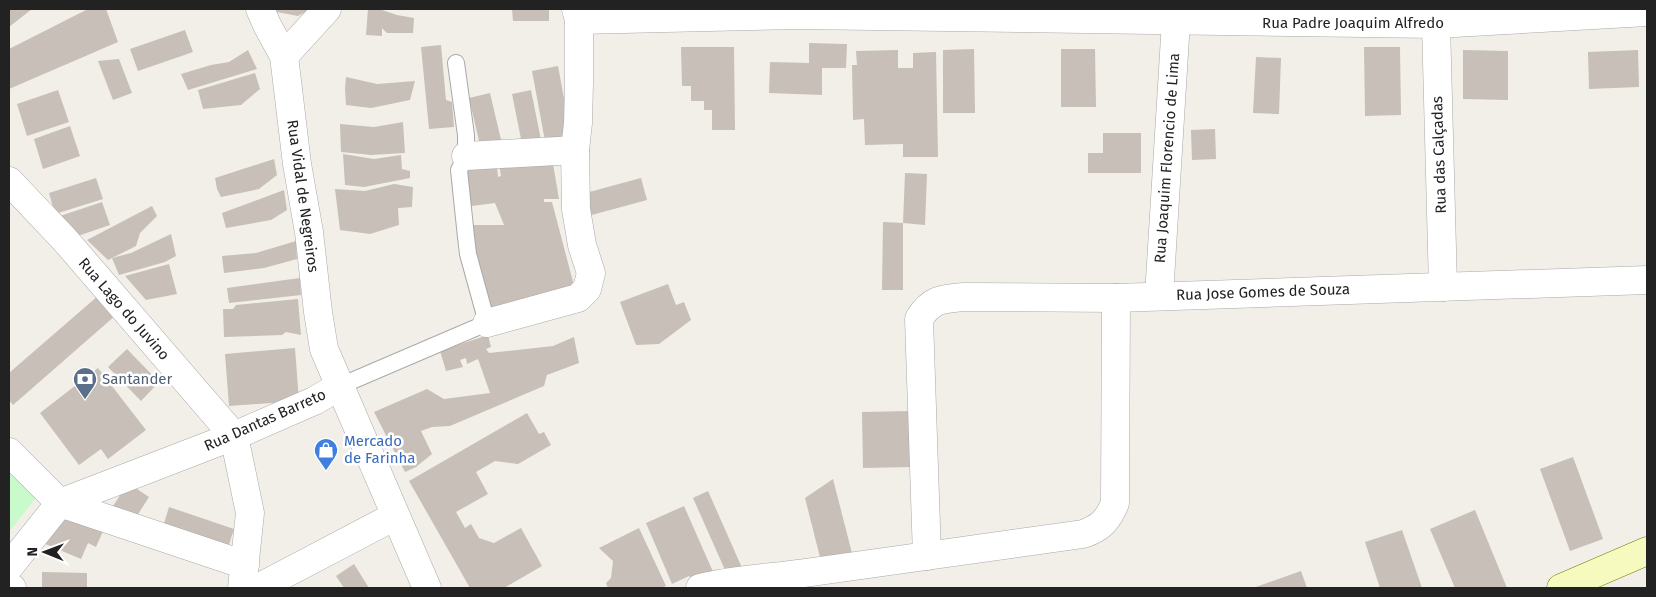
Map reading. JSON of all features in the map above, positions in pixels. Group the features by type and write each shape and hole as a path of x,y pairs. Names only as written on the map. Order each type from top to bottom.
{"main road":[{"path":"1561,588 1647,551"}],"street":[{"name":"Rua Vidal de Negreiros","path":"260,9 284,56 297,164 309,232 324,349 340,386"},
{"path":"284,56 327,9"},
{"name":"Rua Padre Joaquim Alfredo","path":"577,14 800,15 1436,24 1647,12"},
{"path":"487,323 578,298 587,289 591,273 582,245 576,209 575,150 578,123 577,14"},
{"name":"Rua Joaquim Florencio de Lima","path":"1159,296 1176,21"},
{"name":"Rua das Calçadas","path":"1436,24 1443,287"},
{"path":"466,156 575,150"},
{"name":"Rua Lago do Juvino","path":"9,181 65,240 234,436 250,513 243,576"},
{"name":"Rua Jose Gomes de Souza","path":"927,556 919,319 926,307 935,302 964,297 1116,298 1647,280"},
{"path":"700,588 722,582 804,573 1083,534 1096,529 1110,516 1115,503 1116,298"},
{"name":"Rua Dantas Barreto","path":"9,566 60,503 234,436 314,401 340,386 427,588"},
{"path":"9,454 60,503 243,576"},
{"path":"258,588 395,516"}],"lane":[{"path":"340,386 487,323 468,254 459,170 466,156 466,135 456,63"}],"green space":[{"path":"9,471 42,490 9,532"}],"building":[{"path":"9,9 32,9 9,27"},
{"path":"88,9 106,9 118,42 9,89 9,49"},
{"path":"276,9 310,9 298,16 277,12"},
{"path":"368,9 379,9 414,18 413,33 387,33 382,28 382,36 366,35"},
{"path":"512,9 549,9 549,21 513,21"},
{"path":"185,30 193,52 138,71 130,49"},
{"path":"809,43 847,44 846,68 822,68 822,95 769,93 770,62 809,63"},
{"path":"441,45 446,100 452,102 454,127 429,129 421,47"},
{"path":"681,47 734,47 735,130 712,130 712,110 704,110 704,101 691,101 691,86 682,86"},
{"path":"1364,47 1400,47 1401,115 1365,116"},
{"path":"974,49 975,113 943,113 943,50"},
{"path":"1061,49 1095,49 1096,107 1061,107"},
{"path":"248,50 257,69 188,90 181,74 229,62"},
{"path":"898,50 898,68 913,68 913,53 936,52 938,157 903,157 903,144 865,145 864,119 853,120 852,65 857,65 856,51"},
{"path":"1463,50 1508,51 1508,100 1463,99"},
{"path":"1638,50 1639,87 1589,89 1588,52"},
{"path":"1256,57 1281,58 1279,114 1253,113"},
{"path":"119,59 132,93 113,100 98,61"},
{"path":"558,66 571,136 545,141 532,71"},
{"path":"255,73 260,89 241,105 203,109 198,90"},
{"path":"346,77 377,84 415,81 410,100 371,108 346,105"},
{"path":"58,90 69,122 27,136 17,104"},
{"path":"531,90 541,140 522,144 512,94"},
{"path":"490,93 502,144 481,149 469,98"},
{"path":"403,122 405,153 371,155 341,152 340,124 374,127"},
{"path":"70,126 80,156 43,169 34,139"},
{"path":"1215,129 1216,159 1192,160 1191,130"},
{"path":"1103,133 1141,133 1141,173 1088,173 1088,153 1103,153"},
{"path":"551,152 559,199 544,199 544,202 552,202 577,297 487,320 468,225 504,225 495,203 464,207 460,171 497,167 498,177 501,176 498,159"},
{"path":"343,154 374,159 401,155 402,169 410,171 410,178 364,187 345,185"},
{"path":"274,159 277,175 259,189 221,197 215,178"},
{"path":"905,173 927,174 925,225 903,223"},
{"path":"96,178 103,199 55,214 49,193"},
{"path":"641,178 647,200 588,216 582,194"},
{"path":"394,184 413,187 412,207 398,208 399,225 370,234 340,230 335,189 365,191"},
{"path":"284,190 287,210 271,220 226,228 222,213"},
{"path":"102,202 110,225 66,240 57,217"},
{"path":"152,206 157,216 140,233 136,246 108,260 87,240"},
{"path":"883,222 903,223 903,290 882,290"},
{"path":"171,234 176,256 165,262 119,275 112,258 131,253"},
{"path":"296,241 297,259 264,268 224,273 222,256 256,253"},
{"path":"169,264 177,294 146,300 125,276"},
{"path":"300,278 301,295 229,303 227,288"},
{"path":"668,284 676,305 684,302 691,320 659,344 636,345 620,302"},
{"path":"99,295 116,315 13,405 9,400 9,373"},
{"path":"298,299 301,335 286,332 282,335 224,337 223,309 233,309 236,305"},
{"path":"488,335 491,347 486,349 489,353 553,346 574,337 579,363 547,375 544,386 450,426 432,427 421,431 432,454 416,467 405,472 374,412 427,389 444,399 490,393 478,359 467,364 466,358 460,360 463,367 446,371 440,351"},
{"path":"295,348 299,401 229,406 225,354"},
{"path":"127,349 159,382 141,401 108,367"},
{"path":"98,368 146,430 108,459 101,449 79,465 40,413"},
{"path":"911,411 912,467 863,468 862,412"},
{"path":"527,413 539,434 544,432 551,445 518,464 495,461 476,472 488,494 456,512 465,528 471,524 479,538 494,543 521,528 542,566 504,588 470,588 409,481"},
{"path":"1573,457 1603,539 1570,551 1540,469"},
{"path":"833,479 854,561 823,569 805,498"},
{"path":"128,483 149,497 135,519 113,506"},
{"path":"708,491 743,570 725,570 693,498"},
{"path":"684,506 714,574 695,582 689,576 672,584 646,523"},
{"path":"169,507 234,529 227,551 162,530"},
{"path":"58,509 104,529 96,547 88,543 81,559 43,543"},
{"path":"1475,510 1507,588 1455,588 1430,529"},
{"path":"639,528 666,586 661,588 608,588 606,583 611,578 613,561 599,548"},
{"path":"1402,530 1422,588 1380,588 1365,542"},
{"path":"354,564 369,588 344,588 336,576"},
{"path":"1301,571 1307,588 1253,588"},
{"path":"42,572 87,573 87,588 42,588"}],"place":[{"name":"Santander","path":"85,400"},
{"name":"Mercado de Farinha","path":"326,471"}]}
